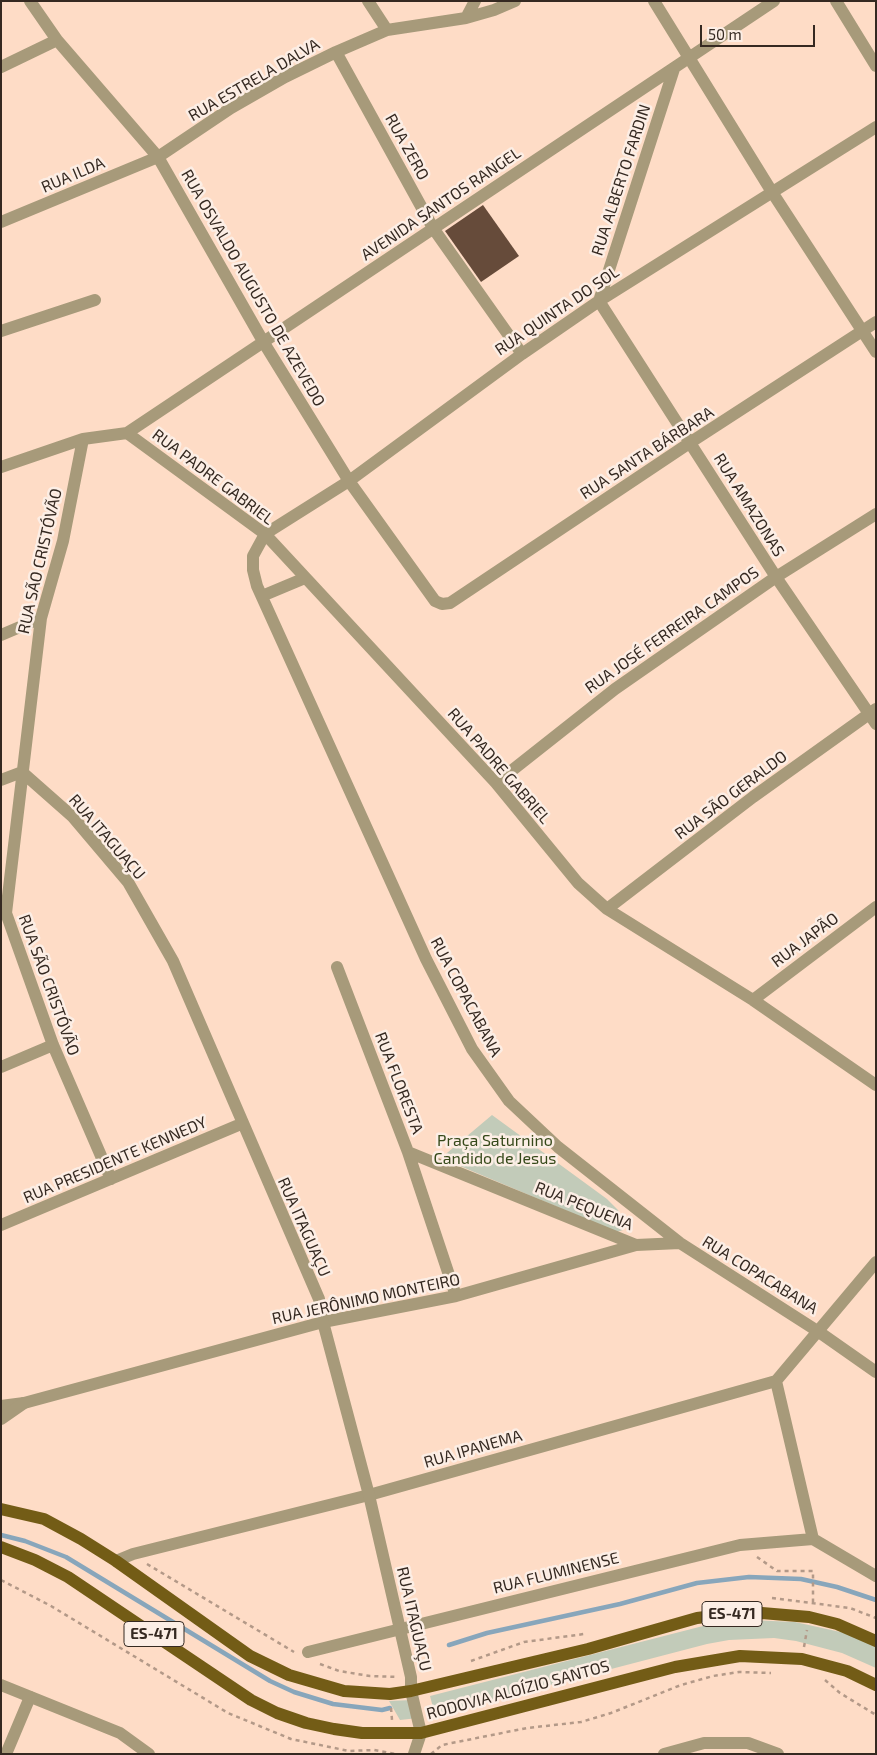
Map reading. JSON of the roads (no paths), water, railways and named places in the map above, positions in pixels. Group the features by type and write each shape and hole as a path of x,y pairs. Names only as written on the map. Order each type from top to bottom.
{"main road":[{"name":"RODOVIA ALOÍZIO SANTOS","path":"1,1509 44,1519 116,1561 250,1656 289,1675 344,1691 390,1694 411,1691 588,1649 697,1618 762,1612 809,1617 837,1624 876,1641"},
{"name":"RODOVIA ALOÍZIO SANTOS","path":"1,1547 35,1560 68,1577 251,1700 306,1722 362,1733 421,1733 615,1682 711,1660 740,1656 802,1659 847,1671 876,1686"}],"street":[{"name":"RUA OSVALDO AUGUSTO DE AZEVEDO","path":"30,1 57,40 158,157 264,343 349,481 435,601"},
{"path":"368,1 387,30"},
{"path":"466,18 476,1"},
{"name":"RUA ESTRELA DALVA","path":"158,157 239,104 336,52 387,30 466,18 514,1"},
{"path":"654,1 772,192 876,352"},
{"name":"AVENIDA SANTOS RANGEL","path":"127,433 690,59 774,1"},
{"path":"836,1 876,66"},
{"path":"1,67 57,40"},
{"name":"RUA ZERO","path":"336,52 433,228 522,354"},
{"name":"RUA ALBERTO FARDIN","path":"599,300 674,69"},
{"name":"RUA QUINTA DO SOL","path":"265,534 349,481 599,300 876,127"},
{"name":"RUA ILDA","path":"1,222 158,157"},
{"path":"1,331 95,300"},
{"name":"RUA AMAZONAS","path":"599,300 776,577 874,716"},
{"name":"RUA SANTA BÁRBARA","path":"435,601 442,604 450,603 691,442 876,322"},
{"path":"1,467 84,439 127,433"},
{"name":"RUA PADRE GABRIEL","path":"127,433 265,534 496,784 578,883 607,909 753,1000 876,1085"},
{"name":"RUA SÃO CRISTÓVÃO","path":"84,439 63,541 41,618 3,914 53,1046 111,1179"},
{"name":"RUA JOSÉ FERREIRA CAMPOS","path":"496,784 615,689 776,577 876,514"},
{"name":"RUA COPACABANA","path":"265,534 253,556 253,570 262,596 426,960 472,1050 509,1101 558,1147 680,1244 819,1332 876,1372"},
{"path":"262,596 305,578"},
{"path":"1,635 41,618"},
{"name":"RUA SÃO GERALDO","path":"607,909 753,797 874,716"},
{"path":"1,780 22,772"},
{"name":"RUA ITAGUAÇU","path":"22,772 74,817 128,882 173,961 241,1124 318,1299 370,1495 411,1677 411,1691 421,1733"},
{"name":"RUA JAPÃO","path":"753,1000 876,907"},
{"name":"RUA FLORESTA","path":"337,967 408,1152 456,1296"},
{"path":"1,1067 53,1046"},
{"name":"RUA PRESIDENTE KENNEDY","path":"1,1225 241,1124"},
{"name":"RUA PEQUENA","path":"408,1152 636,1245"},
{"name":"RUA JERÔNIMO MONTEIRO","path":"1,1406 24,1403 324,1322 456,1296 636,1245 680,1244"},
{"path":"876,1262 776,1381 813,1539 876,1576"},
{"name":"RUA IPANEMA","path":"116,1561 133,1554 370,1495 776,1381"},
{"path":"1,1419 24,1403"},
{"name":"RUA FLUMINENSE","path":"308,1652 690,1555 740,1545 813,1539"},
{"path":"1,1685 120,1733 149,1754"},
{"path":"6,1754 30,1697"},
{"path":"414,1754 421,1733"},
{"path":"664,1754 704,1743 748,1743 778,1754"}],"waterway":[{"path":"1,1535 25,1541 66,1557 270,1681 294,1692 333,1704 382,1710 390,1708"},
{"path":"449,1645 487,1633 620,1604 697,1583 749,1577 801,1579 837,1587 876,1600"}],"park label":[{"name":"Praça Saturnino Candido de Jesus","path":"495,1150"}]}
